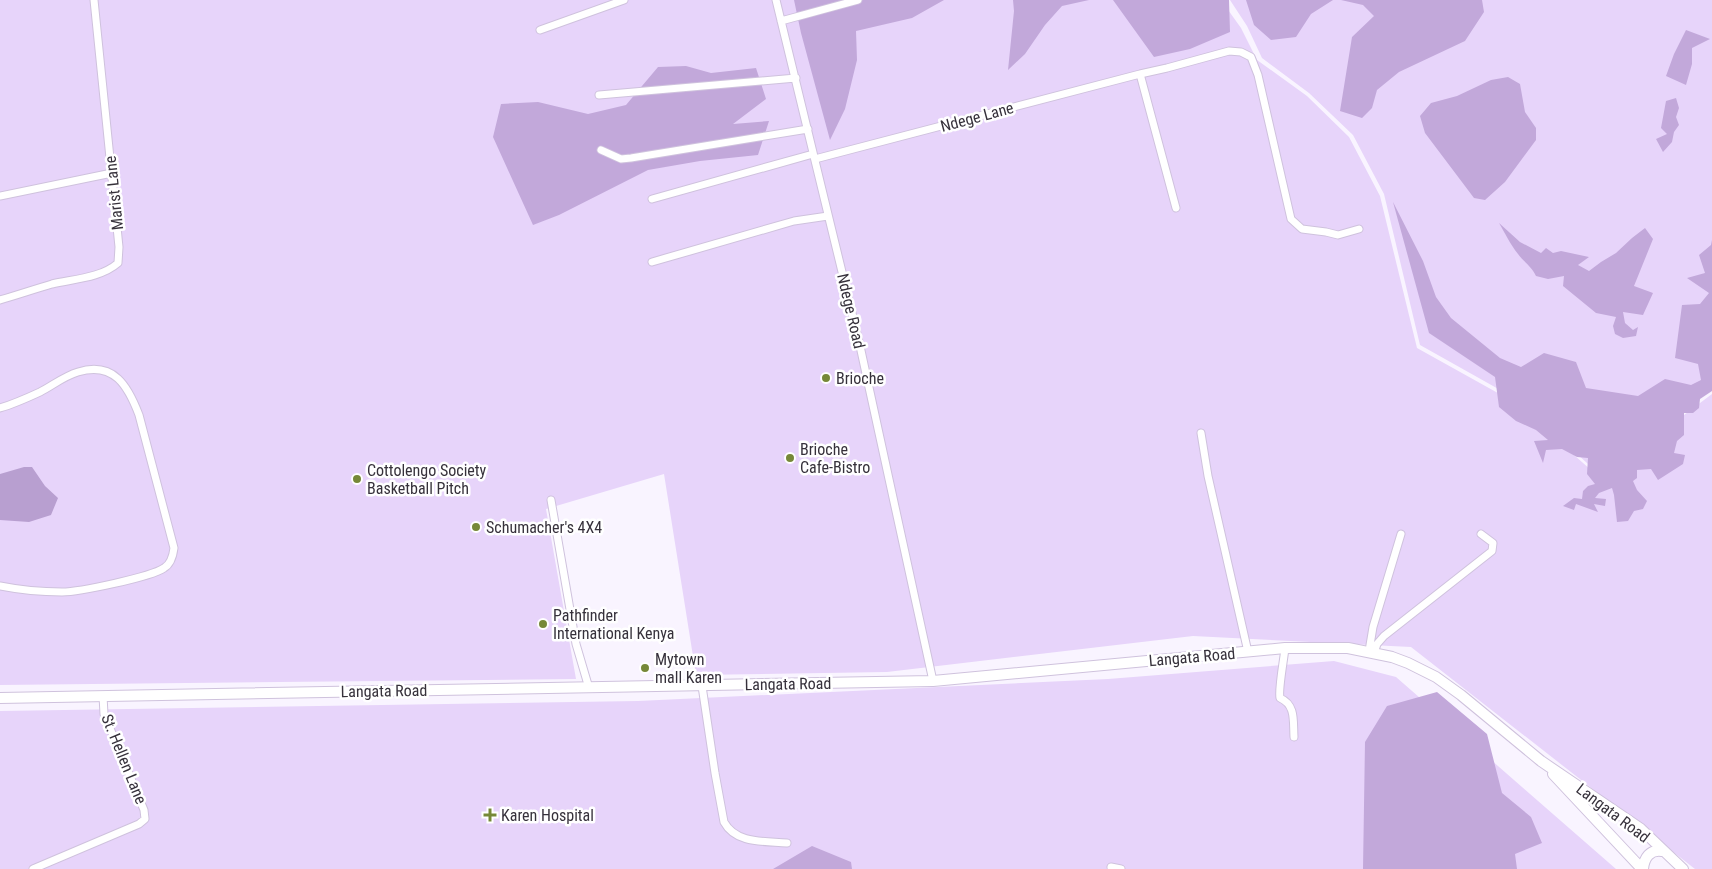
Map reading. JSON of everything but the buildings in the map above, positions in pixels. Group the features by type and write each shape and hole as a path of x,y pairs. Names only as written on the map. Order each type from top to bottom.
{"main road":[{"name":"Langata Road","path":"0,698 933,681 1285,648 1348,648 1371,652 1408,663 1436,677 1462,695 1541,760 1641,829 1683,869"},
{"name":"Langata Road","path":"1541,760 1642,869"},
{"path":"1642,869 1647,856 1655,851 1662,851"}],"street":[{"name":"Marist Lane","path":"0,300 52,284 99,273 114,267 118,263 119,247 94,0"},
{"path":"540,30 624,0"},
{"name":"Ndege Road","path":"776,0 860,346 933,681"},
{"path":"781,21 858,0"},
{"name":"Ndege Lane","path":"652,199 1229,51 1247,54 1254,61 1291,219 1302,229 1338,235 1359,229"},
{"path":"1140,74 1176,208"},
{"path":"599,95 796,78"},
{"path":"601,150 621,159 631,158 808,129"},
{"path":"0,196 112,174"},
{"path":"652,262 794,222 828,216"},
{"path":"0,408 41,392 78,372 94,370 108,372 116,376 131,395 139,415 174,548 171,560 163,569 142,576 84,589 64,592 34,592 0,586"},
{"path":"1200,433 1248,652"},
{"path":"551,500 576,644 589,688"},
{"path":"1371,652 1373,627 1401,534"},
{"path":"1371,652 1384,636 1492,551 1493,543 1482,534"},
{"path":"1285,648 1279,692 1280,698 1287,701 1291,706 1294,737"},
{"path":"702,686 724,822 736,837 787,843"},
{"name":"St. Hellen Lane","path":"32,869 139,824 145,819 144,810 104,714 103,696"},
{"path":"1111,866 1122,869"}],"shaded area":[{"path":"0,0 1221,0 1241,28 1257,60 1307,96 1349,137 1380,196 1417,348 1514,402 1600,478 1712,394 1712,869 1695,869 1411,647 1193,636 887,672 696,675 664,474 546,509 576,679 0,685"},
{"path":"794,0 944,0 912,18 856,31 857,60 845,109 830,140"},
{"path":"1013,0 1089,0 1062,6 1045,25 1025,54 1008,70 1014,11"},
{"path":"1113,0 1229,0 1230,32 1190,49 1154,57"},
{"path":"1230,0 1712,0 1712,385 1599,474 1518,400 1420,345 1384,194 1353,135 1309,93 1262,58 1247,26"},
{"path":"1246,0 1333,0 1311,14 1296,37 1271,40 1254,25"},
{"path":"1341,0 1482,0 1484,12 1465,41 1399,72 1377,90 1372,108 1362,118 1340,111 1352,37 1374,16 1363,5"},
{"path":"1686,30 1710,39 1692,48 1692,64 1686,85 1666,76"},
{"path":"686,66 711,73 756,68 766,99 733,124 769,121 758,155 700,161 648,170 559,215 533,225 493,137 501,104 538,102 588,114 626,105 658,67"},
{"path":"1508,77 1520,84 1525,112 1536,128 1536,140 1505,182 1485,200 1474,198 1425,133 1420,116 1431,103 1457,96 1491,80"},
{"path":"1676,98 1679,108 1676,117 1679,125 1674,132 1672,142 1663,152 1656,139 1667,134 1661,128 1666,101"},
{"path":"1393,202 1423,261 1436,297 1451,318 1500,358 1521,367 1544,353 1576,362 1586,388 1638,396 1665,379 1691,385 1701,380 1698,364 1675,358 1682,305 1700,304 1709,293 1687,278 1705,273 1699,255 1711,245 1712,240 1712,391 1700,399 1699,408 1693,413 1684,413 1684,435 1677,441 1674,453 1685,455 1683,464 1658,480 1651,469 1637,470 1637,478 1633,481 1637,490 1647,501 1643,509 1634,511 1628,521 1617,522 1612,488 1599,493 1595,498 1606,499 1605,506 1594,504 1598,512 1576,504 1574,510 1563,506 1574,498 1582,499 1583,491 1588,486 1595,484 1587,474 1588,458 1577,457 1562,449 1546,450 1543,463 1534,441 1548,440 1536,430 1516,421 1499,407 1495,377 1429,333"},
{"path":"1499,223 1520,242 1541,253 1546,248 1553,253 1561,251 1589,257 1578,265 1589,271 1616,253 1645,228 1653,239 1634,286 1653,293 1643,315 1623,312 1625,323 1633,330 1638,327 1636,336 1623,338 1615,334 1613,326 1616,317 1596,313 1563,286 1564,276 1548,279 1536,276 1515,250"},
{"path":"24,467 32,467 45,486 58,498 51,515 29,522 0,520 0,474"},
{"path":"1334,661 1396,677 1616,869 0,869 0,711 638,701 1108,679"},
{"path":"1437,692 1487,734 1502,793 1531,817 1542,843 1515,854 1517,869 1363,869 1365,742 1387,706"},
{"path":"812,846 851,862 852,869 773,869"}],"place":[{"name":"Brioche","path":"826,378"},
{"name":"Brioche Cafe-Bistro","path":"790,458"},
{"name":"Cottolengo Society Basketball Pitch","path":"357,479"},
{"name":"Schumacher's 4X4","path":"476,527"},
{"name":"Pathfinder International Kenya","path":"543,624"},
{"name":"Mytown mall Karen","path":"645,668"},
{"name":"Karen Hospital","path":"490,815"}]}
